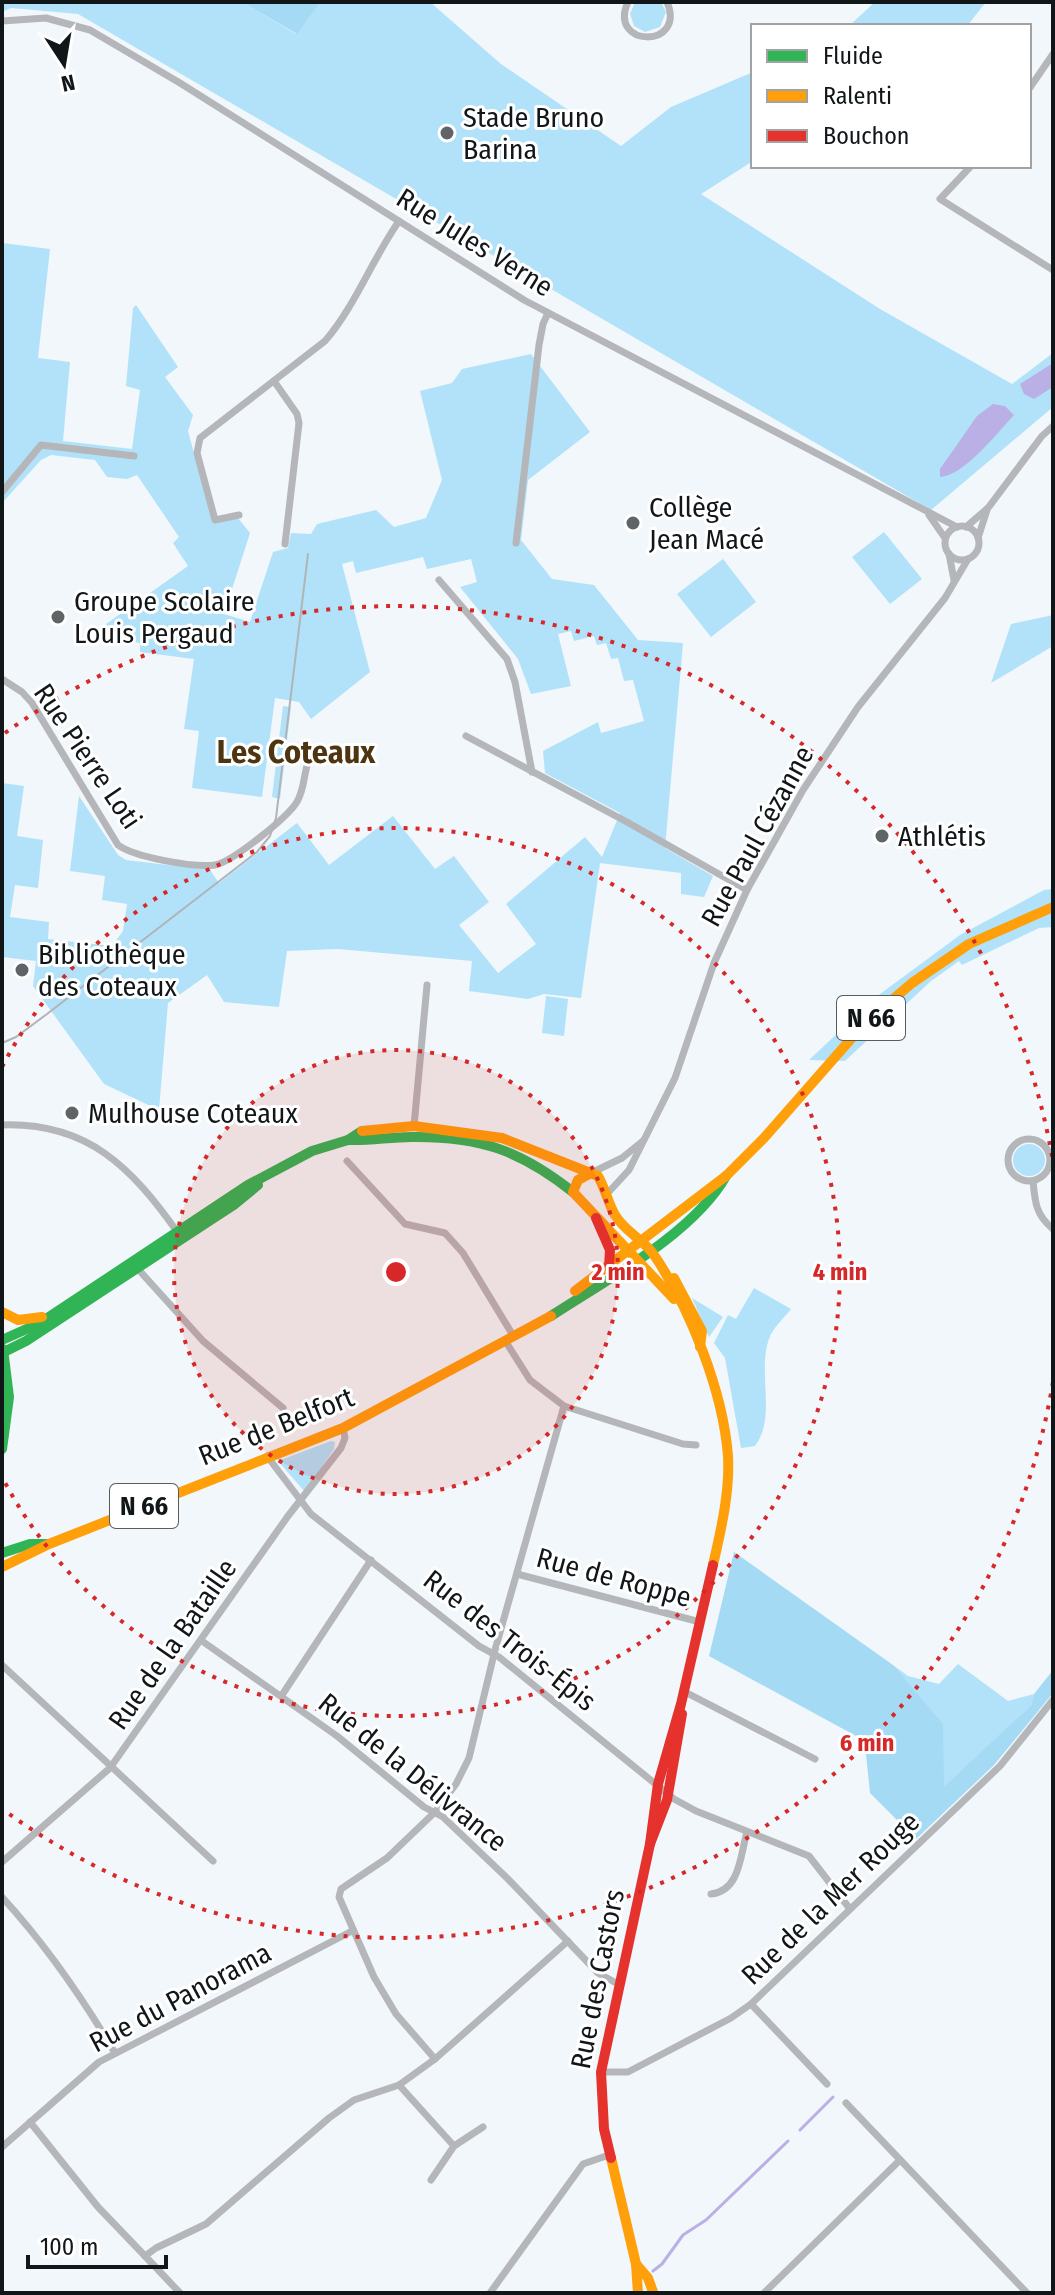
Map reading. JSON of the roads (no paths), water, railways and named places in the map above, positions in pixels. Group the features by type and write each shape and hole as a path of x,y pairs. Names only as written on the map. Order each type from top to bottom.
{"street":[{"path":"628,2 624,14 629,28 640,37 647,38 662,33 668,27 671,19 669,2"},
{"name":"Rue Jules Verne","path":"2,21 46,18 90,30 548,313 928,514 962,527"},
{"path":"1031,86 1053,54"},
{"path":"969,168 940,199 1053,270"},
{"path":"239,515 215,520 197,448 203,434 314,351 334,331 399,221"},
{"path":"516,543 539,345 548,313"},
{"path":"274,381 296,412 299,423 285,544"},
{"path":"954,580 945,538 988,508 1042,436 1053,426"},
{"path":"2,492 41,445 134,456"},
{"path":"949,554 955,559 968,559 977,550 988,508"},
{"name":"Rue Jules Verne","path":"928,514 945,538"},
{"path":"962,527 973,531 978,538"},
{"name":"Rue Paul Cézanne","path":"606,1195 629,1170 675,1078 714,963 747,890 803,790 858,707 945,598 968,559"},
{"path":"439,580 507,659 515,682 532,772"},
{"name":"Rue Pierre Loti","path":"2,679 32,703 118,845 137,855 216,865 236,854 292,809 300,798 306,760 316,748"},
{"path":"466,736 747,890"},
{"name":"Rue de Belfort","path":"2,1567 49,1544 343,1428 545,1320 632,1255 640,1242 707,1187 726,1176 764,1138 865,1023 912,983 969,944 1053,907"},
{"path":"414,1131 427,985"},
{"path":"2,1125 62,1133 99,1149 124,1167 149,1192 179,1235"},
{"path":"3,1346 179,1235 235,1204 272,1174 312,1151 348,1140 364,1141 414,1131 502,1138 598,1176 617,1218 651,1251"},
{"name":"Rue des Castors","path":"414,1131 502,1150 533,1163 582,1200 679,1303"},
{"name":"Rue Paul Cézanne","path":"591,1173 622,1158 644,1139"},
{"path":"1026,1139 1039,1141 1050,1157 1044,1175 1033,1181 1015,1176 1007,1158 1013,1145 1026,1139"},
{"path":"347,1161 405,1224 445,1233 463,1253 530,1380 564,1406 683,1444 696,1445"},
{"path":"573,1192 578,1180 591,1173"},
{"name":"Rue de Belfort","path":"510,1340 539,1315 609,1267 632,1255 651,1251 714,1197 726,1176"},
{"path":"1033,1181 1036,1209 1053,1229"},
{"path":"582,1200 606,1195"},
{"path":"596,1216 597,1226 612,1250 609,1267"},
{"path":"3,1346 26,1341 137,1268 179,1235"},
{"path":"661,1243 661,1259 685,1296 702,1331 700,1349"},
{"name":"Rue des Castors","path":"638,2293 636,2264 609,2155 601,2103 601,2072 650,1844 649,1831 663,1790 671,1732 685,1692 720,1533 727,1491 728,1457 721,1417 700,1349 651,1251"},
{"path":"137,1268 203,1341 283,1408"},
{"path":"2,1312 27,1321 52,1313"},
{"path":"2,1449 9,1410 3,1346"},
{"path":"435,2059 396,2014 374,1977 339,1897 341,1889 387,1858 435,1812 456,1784 469,1758 494,1655 564,1406"},
{"name":"Rue de la Bataille","path":"2,1862 110,1768 288,1516 341,1448 345,1438 343,1428"},
{"name":"Rue des Trois-Épis","path":"267,1456 311,1514 663,1790 696,1811 809,1856 850,1909"},
{"name":"Rue de Belfort","path":"2,1553 30,1544 49,1544"},
{"path":"282,1695 371,1560"},
{"name":"Rue de Roppe","path":"517,1574 700,1622"},
{"name":"Rue de la Délivrance","path":"202,1641 282,1695 424,1807 435,1812 508,1879 598,1973 618,1984"},
{"path":"2,1665 213,1861"},
{"path":"685,1692 815,1759"},
{"name":"Rue de la Mer Rouge","path":"601,2072 628,2072 731,2018 751,2004 1000,1766 1053,1700"},
{"path":"711,1894 722,1893 733,1883 747,1832"},
{"path":"2,1897 43,1945 87,2005 115,2053"},
{"name":"Rue du Panorama","path":"2,2147 81,2076 115,2053 352,1931"},
{"path":"145,2256 206,2224 354,2100 399,2085 435,2059 568,1941"},
{"path":"751,2004 827,2084"},
{"path":"399,2085 454,2146"},
{"path":"846,2103 1027,2293"},
{"path":"30,2122 98,2207 180,2293"},
{"path":"431,2180 454,2146 483,2127"},
{"path":"490,2293 583,2164 609,2155"},
{"path":"764,2293 900,2160"},
{"name":"Rue des Castors","path":"636,2264 655,2293"},
{"path":"647,2293 655,2293"}],"waterway":[{"path":"800,2130 833,2097"},
{"path":"653,2271 662,2264 683,2235 706,2220 788,2141"}],"tram line":[{"path":"2,1043 16,1037 47,1014 257,852 270,836 276,818 308,554"}],"place":[{"name":"Stade Bruno Barina","path":"447,133"},
{"name":"Collège Jean Macé","path":"633,523"},
{"name":"Groupe Scolaire Louis Pergaud","path":"58,617"},
{"name":"Athlétis","path":"882,836"},
{"name":"Bibliothèque des Coteaux","path":"22,970"},
{"name":"Mulhouse Coteaux","path":"72,1113"}],"district":[{"name":"Les Coteaux","path":"296,752"}]}
